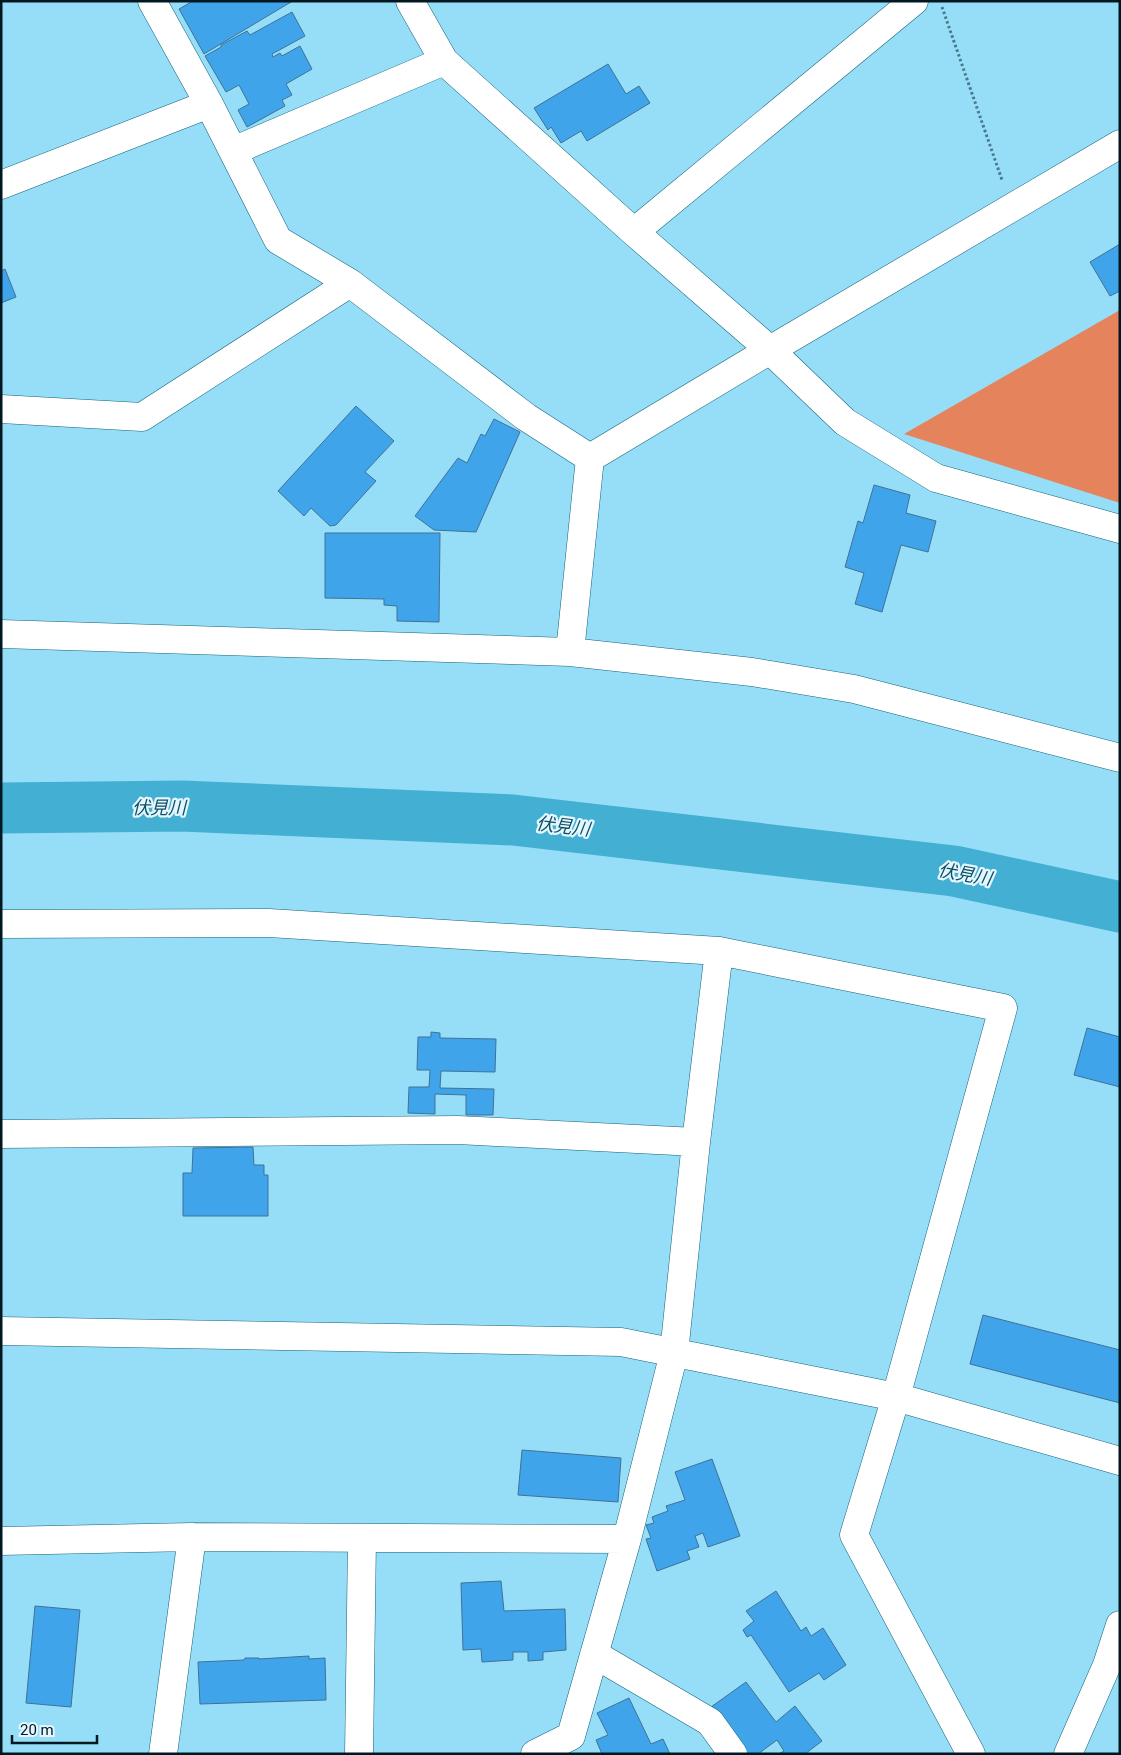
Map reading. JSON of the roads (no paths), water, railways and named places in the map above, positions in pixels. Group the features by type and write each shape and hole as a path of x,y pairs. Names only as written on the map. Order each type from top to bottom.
{"street":[{"path":"152,1 209,104 278,240 350,283 526,417 590,458"},
{"path":"410,1 444,61 634,232 770,350 845,422 936,478 1120,529"},
{"path":"634,232 914,1"},
{"path":"233,151 444,61"},
{"path":"1,185 209,104"},
{"path":"590,458 1120,144"},
{"path":"1,409 142,417 350,283"},
{"path":"570,652 590,458"},
{"path":"1,634 570,652 752,672 854,689 1120,758"},
{"path":"1,924 269,922 719,951 1003,1008 896,1397 854,1535 961,1749"},
{"path":"535,1754 572,1745 594,1654 627,1539 674,1353 696,1142 719,951"},
{"path":"1,1134 458,1130 696,1142"},
{"path":"1,1331 621,1342 896,1397 1120,1461"},
{"path":"1,1541 192,1537 627,1539"},
{"path":"163,1754 192,1537"},
{"path":"359,1754 362,1539"},
{"path":"1068,1754 1113,1667 1120,1625"},
{"path":"594,1654 710,1722 734,1754"}],"waterway":[{"name":"伏見川","path":"1,808 182,806 513,820 954,871 1120,907"}]}
